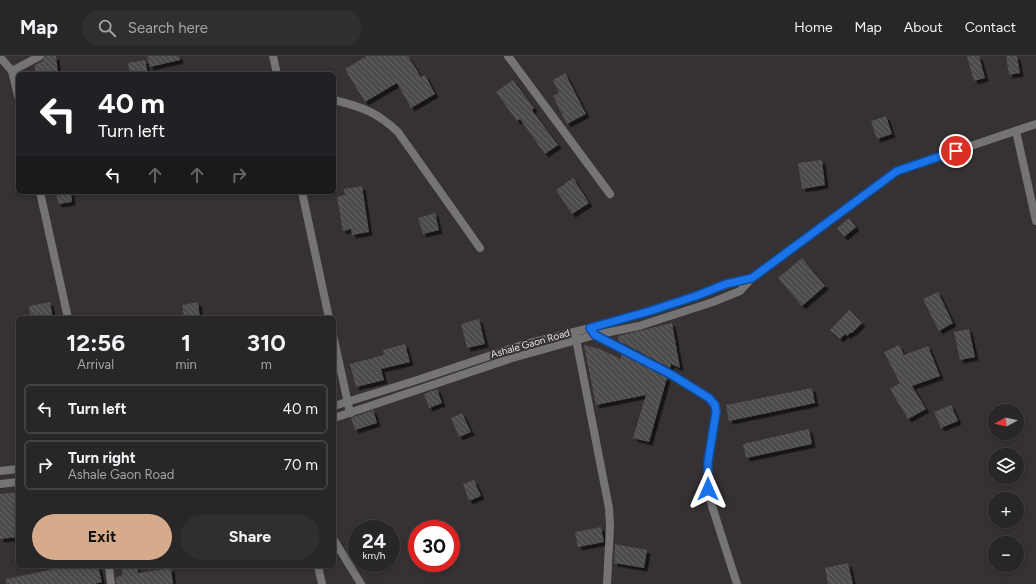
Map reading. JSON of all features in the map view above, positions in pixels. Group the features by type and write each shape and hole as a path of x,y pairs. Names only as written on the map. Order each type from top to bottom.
{"street":[{"path":"12,71 40,56"},
{"path":"273,56 276,72"},
{"path":"508,56 610,194"},
{"path":"0,57 12,71 16,88"},
{"path":"336,101 360,107 385,120 398,132 480,248"},
{"name":"Ashale Gaon Road","path":"336,405 412,382 522,345 592,332 639,326 713,302 740,291 752,278 897,171 1034,126"},
{"path":"1016,131 1036,221"},
{"path":"40,194 68,316"},
{"path":"302,194 330,316"},
{"name":"Ashale Gaon Road","path":"592,332 726,284 752,278"},
{"path":"592,332 672,375 709,398 715,405 716,412 708,462 708,489 737,584"},
{"path":"575,336 609,508 610,526 607,584"},
{"name":"Ashale Gaon Road","path":"336,417 575,336"},
{"path":"336,348 350,413"},
{"path":"0,471 16,469"},
{"path":"0,484 16,482"},
{"path":"336,543 361,584"},
{"path":"109,568 111,584"},
{"path":"318,568 322,584"}],"building":[{"path":"45,56 56,56 58,72 35,72 35,65 43,61"},
{"path":"147,56 179,56 180,60 150,67"},
{"path":"367,56 408,56 421,77 425,75 435,94 411,108 397,83 365,102 345,69"},
{"path":"967,56 979,56 985,78 974,81"},
{"path":"1006,56 1017,56 1020,73 1009,75"},
{"path":"145,60 148,72 130,72 128,63"},
{"path":"565,73 586,114 567,124 553,96 559,93 553,80"},
{"path":"513,80 534,108 532,110 558,145 545,154 520,119 517,121 496,92"},
{"path":"886,116 892,134 877,139 871,121"},
{"path":"822,160 825,185 802,189 798,163"},
{"path":"573,178 589,203 572,214 556,190"},
{"path":"362,186 369,232 352,235 351,229 343,231 337,197 345,195 344,189"},
{"path":"56,194 71,194 72,202 58,204"},
{"path":"435,213 439,230 423,234 418,218"},
{"path":"849,218 856,227 844,237 837,228"},
{"path":"802,258 825,286 802,306 778,278"},
{"path":"938,292 953,323 939,331 923,299"},
{"path":"50,302 53,316 31,316 29,306"},
{"path":"198,302 200,316 184,316 182,305"},
{"path":"849,310 862,323 852,333 851,332 847,336 845,334 840,339 830,330"},
{"path":"479,319 485,344 467,348 461,324"},
{"path":"672,323 680,368 671,364 670,368 619,341 618,336"},
{"path":"969,329 975,357 960,360 954,332"},
{"path":"405,344 410,362 381,369 384,380 356,387 350,364 384,355 383,350"},
{"path":"584,345 600,349 621,359 621,354 667,378 649,442 633,438 646,395 596,405"},
{"path":"899,345 904,355 928,346 940,376 912,386 926,409 908,419 890,389 900,383 884,352"},
{"path":"812,388 815,403 729,421 726,405"},
{"path":"437,389 442,403 429,408 424,394"},
{"path":"951,405 958,421 941,428 934,412"},
{"path":"373,410 377,423 355,430 351,418"},
{"path":"462,413 471,432 459,437 451,418"},
{"path":"809,429 812,444 746,458 743,444"},
{"path":"474,480 481,496 469,501 463,484"},
{"path":"16,492 16,537 0,539 0,494"},
{"path":"601,527 604,542 578,547 575,532"},
{"path":"615,544 647,550 644,568 614,563"},
{"path":"848,563 853,584 828,584 825,568"},
{"path":"59,568 98,568 102,582 94,584 6,584 6,579"},
{"path":"137,568 138,573 171,568 173,584 116,584 116,577 122,576 122,569"}],"route":[{"path":"708,489 708,462 716,412 715,405 709,398 672,375 595,335 590,328 650,311 696,296 726,284 752,278 897,171 956,151"}]}
